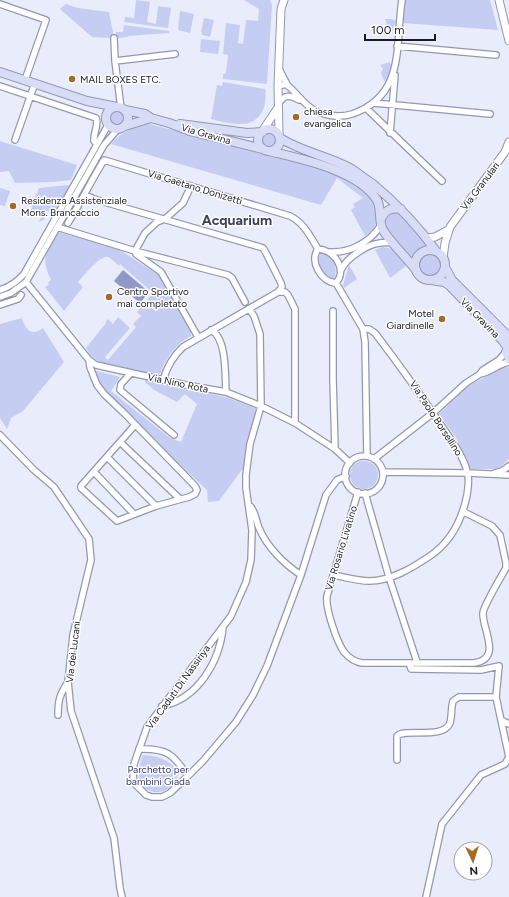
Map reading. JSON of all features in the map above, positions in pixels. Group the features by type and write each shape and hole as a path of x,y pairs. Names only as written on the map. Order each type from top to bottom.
{"main road":[{"path":"0,72 87,100 145,114 151,118 169,123"},
{"path":"87,100 105,112 107,122 111,128 122,128 151,118"},
{"path":"107,122 108,112 114,108 121,109 128,116 127,123 122,128"},
{"name":"Via Gravina","path":"169,123 247,133 263,131"},
{"name":"Via Gravina","path":"169,123 190,131 266,150 336,170 352,179 367,189 376,198 379,205 382,229 416,270"},
{"path":"279,136 278,146 276,148 266,150 258,141 260,134 263,131 272,129 279,136 297,148 350,168 382,192 401,209 443,258 445,267 440,276 431,280 424,278 416,270 418,256 426,251 436,251"},
{"path":"381,222 383,214 387,210 392,208 401,209"},
{"name":"Via Gravina","path":"445,267 452,280 509,338"},
{"name":"Via Gravina","path":"431,280 444,282 448,285 502,341 508,350"}],"street":[{"path":"280,0 282,9"},
{"path":"279,136 278,86 282,9 284,0"},
{"path":"390,133 402,0"},
{"path":"499,0 509,41"},
{"path":"0,4 46,20 25,80"},
{"path":"114,38 115,61 121,109"},
{"path":"398,46 496,55"},
{"path":"115,61 175,54"},
{"path":"278,86 289,87 312,109 322,114 347,116 366,108 381,97 387,89 395,67"},
{"path":"279,69 289,87 291,93 288,96"},
{"path":"15,140 35,83"},
{"path":"0,86 96,118 97,124 93,137 94,141 98,144"},
{"path":"263,131 282,98 288,96 301,100"},
{"path":"374,103 490,114"},
{"path":"366,108 390,133 442,181"},
{"path":"0,297 15,291 24,280 57,227 58,220 98,144 107,122"},
{"path":"0,305 18,299 21,296 24,280 58,220 104,144 122,128"},
{"name":"Via Granulari","path":"448,230 505,152 509,142"},
{"name":"Via Gaetano Donizetti","path":"85,195 88,186 104,160 290,216 296,219 305,228 318,249"},
{"path":"135,250 146,232 157,222 165,220 183,203 191,186"},
{"path":"68,223 85,195 94,200 263,248 282,287 278,292 183,347 175,354 166,370 163,380"},
{"path":"330,252 342,253 365,242 376,232 381,222"},
{"path":"57,227 228,275 232,278 245,302"},
{"path":"427,238 435,237 448,230"},
{"path":"443,258 448,230"},
{"path":"340,272 347,260 371,245 393,242"},
{"path":"336,283 339,280 339,263 335,256 330,252 324,249 318,249 315,256 318,270 321,275 329,281 336,283 363,329 365,342 367,456"},
{"path":"135,250 136,254 161,272 198,337"},
{"path":"0,290 24,280"},
{"name":"Via Nino Rota","path":"24,280 89,360 103,367 226,392 261,406 296,423 335,448 350,463"},
{"path":"15,291 20,292 21,296"},
{"path":"278,292 285,292 288,294 295,309 296,423"},
{"name":"Via Caduti Di Nassiriya","path":"249,309 254,316 260,334 261,406 250,444 247,463 246,488 250,506 252,530 251,560 246,582 232,616 147,727 134,764 134,778 136,785 146,795 152,797 162,797 170,793 203,761 236,722 253,695 267,666 301,575 326,496 337,480 346,476"},
{"path":"333,311 335,448"},
{"name":"Via Paolo Borsellino","path":"333,575 370,581 389,577 411,568 433,554 456,529 464,512 469,487 468,473 460,454 417,389 375,332 369,329 363,329"},
{"path":"211,330 216,333 223,347 226,392"},
{"path":"480,374 482,370 499,360 508,350"},
{"path":"89,360 97,385 104,394 195,486 197,490 195,494 190,497 156,506 117,520 81,488 82,484 134,425"},
{"path":"374,459 433,413 462,386 480,374 485,373 503,363 509,362"},
{"path":"131,373 121,384 120,390 174,435"},
{"name":"Via dei Lucani","path":"0,435 34,470 54,487 89,539 91,560 73,635 68,682 72,711 114,838 122,897"},
{"path":"120,442 180,499"},
{"path":"360,456 367,456 374,459 381,467 383,472 382,482 379,486 370,492 365,493 358,492 351,488 346,476 350,463 360,456"},
{"path":"107,457 156,506"},
{"path":"490,474 502,471 509,466"},
{"path":"94,472 134,514"},
{"path":"383,472 509,475"},
{"name":"Via Rosario Livatino","path":"358,492 333,575 326,604 339,643 349,658 362,663 410,663"},
{"path":"365,493 389,577 417,662"},
{"path":"250,506 254,511 260,529 269,544 289,567 301,575"},
{"path":"426,897 442,824 481,775 506,764 509,757 496,697 498,666 481,670 414,669 410,667 410,663 417,662 474,663 484,660 488,655 489,642 484,612 508,562 500,535 492,526 464,512"},
{"path":"162,706 183,697 200,683 219,650 223,627"},
{"path":"58,715 60,693 68,682"},
{"path":"397,760 397,736 400,734 412,732 439,732 445,729 449,725 453,701 459,697 496,697"},
{"path":"501,720 509,724"},
{"path":"139,749 158,749 170,754 188,776"}],"green space":[{"path":"136,0 150,2 147,22 156,24 158,6 171,8 168,28 124,22 125,17 134,18"},
{"path":"244,0 270,0 272,5 267,84 223,79 223,74 226,73 228,55 223,54 226,23 240,25 238,43 243,44 246,20 258,21 259,9"},
{"path":"405,0 490,0 498,30 403,23"},
{"path":"66,4 78,8 109,12 113,32 112,38 92,37 60,9"},
{"path":"180,11 194,14 190,33 178,30"},
{"path":"204,18 214,20 210,37 202,35 201,32"},
{"path":"385,19 396,21 393,31 390,33"},
{"path":"124,25 169,31 169,33 116,38 116,32 123,32"},
{"path":"201,39 220,41 218,54 200,52"},
{"path":"390,62 390,64 392,64 390,73 386,81 384,81 381,73 383,69 380,65"},
{"path":"223,82 265,89 266,96 264,108 261,114 246,124 229,123 211,119 217,85 222,86"},
{"path":"117,109 123,112 126,118 123,124 117,127 111,124 108,118 111,112"},
{"path":"150,124 317,168 344,177 364,191 375,204 377,219 374,227 365,236 351,210 355,207 353,204 363,198 337,178 321,205 111,144 128,130 138,126"},
{"path":"269,132 276,137 277,140 272,147 269,148 262,143 261,140 266,133"},
{"path":"0,141 77,165 71,180 15,183 9,171 0,172"},
{"path":"68,185 69,187 52,216 50,215 51,212 46,211 44,220 39,222 41,216 40,212 31,210 39,188"},
{"path":"0,188 10,191 5,206 0,205"},
{"path":"399,211 431,248 419,252 413,263 384,228 384,219 389,213"},
{"path":"58,232 117,248 160,276 191,332 191,336 183,341 168,357 159,375 100,362 91,356 86,348 108,319 113,324 118,317 130,328 105,357 108,360 136,327 133,324 141,316 137,312 153,293 120,264 119,266 108,257 105,257 96,263 78,282 83,287 64,311 45,287 49,285 48,283 51,280 46,266 46,255"},
{"path":"382,247 393,249 406,266 390,278 375,250"},
{"path":"321,252 328,255 334,262 336,271 334,279 330,278 324,272 320,264 319,256"},
{"path":"426,254 434,254 441,261 441,269 434,276 426,276 419,269 419,261"},
{"path":"349,265 357,279 344,288 343,285"},
{"path":"22,318 27,328 32,332 39,331 43,328 64,362 23,411 11,418 7,429 0,418 0,324"},
{"path":"503,367 509,367 509,459 498,469 470,469 456,438 439,414 468,386"},
{"path":"93,370 120,377 111,391 170,438 181,442 197,404 185,394 177,402 154,390 145,382 146,379 229,398 257,409 248,438 243,468 219,501 208,502 207,490 156,443 157,441 139,426 135,419 100,385"},
{"path":"364,461 374,465 378,475 374,485 364,489 354,485 350,475 354,465"},
{"name":"Parchetto per bambini Giada","path":"143,755 163,759 175,768 179,773 172,785 160,792 147,790 143,786 139,773"}],"shaded area":[{"path":"123,270 149,292 140,303 114,281"}],"place":[{"name":"MAIL BOXES ETC.","path":"72,79"},
{"name":"chiesa evangelica","path":"296,117"},
{"name":"Residenza Assistenziale Mons. Brancaccio","path":"13,206"},
{"name":"Centro Sportivo mai completato","path":"109,297"},
{"name":"Motel Giardinelle","path":"442,319"}],"district":[{"name":"Acquarium","path":"237,220"}]}
